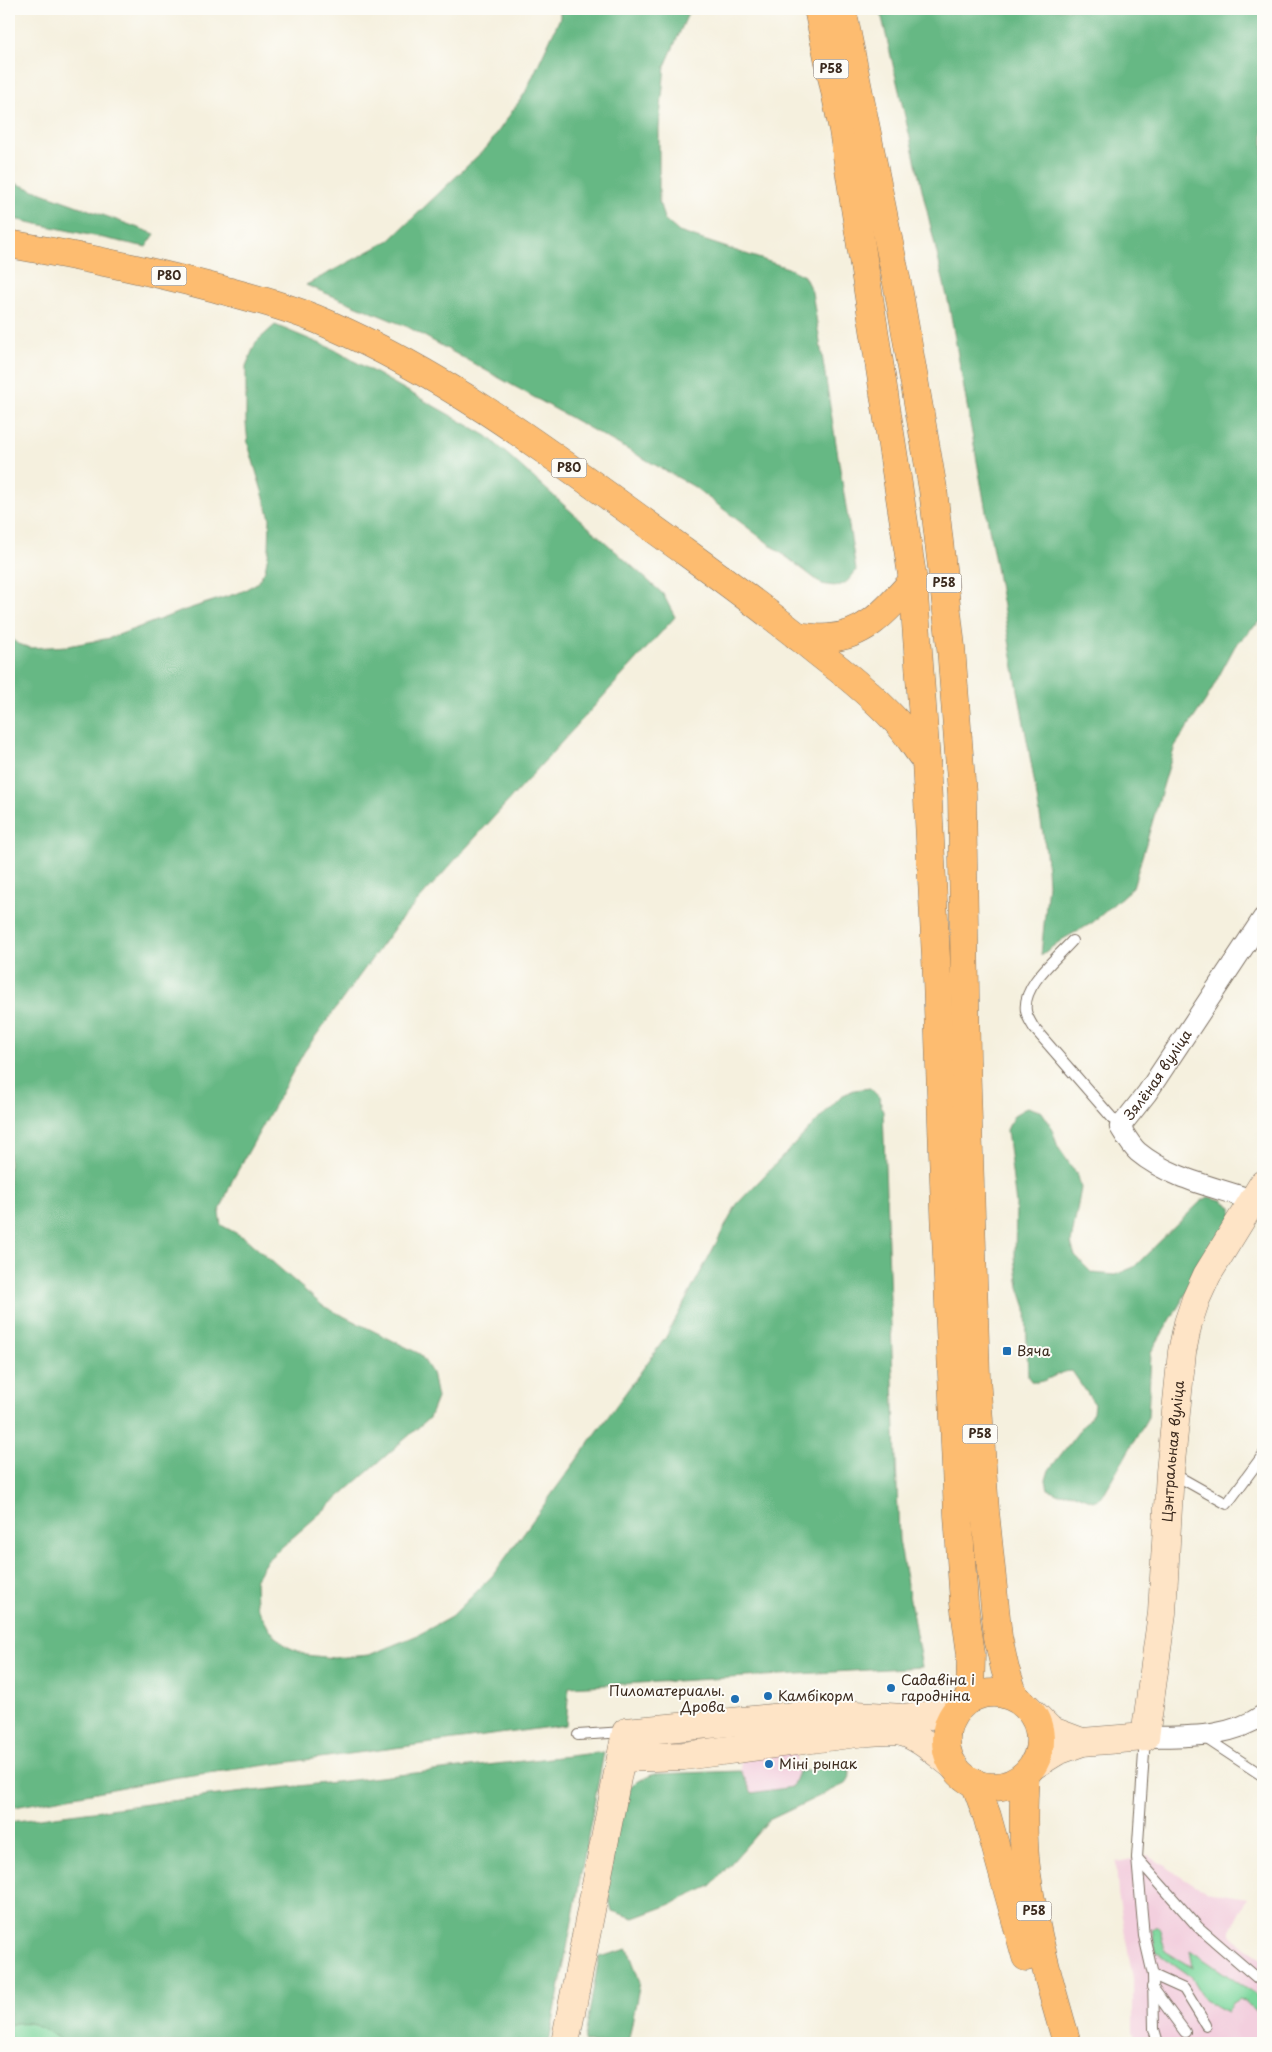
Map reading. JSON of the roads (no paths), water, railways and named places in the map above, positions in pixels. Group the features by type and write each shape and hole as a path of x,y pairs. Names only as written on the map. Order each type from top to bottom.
{"main road":[{"name":"Р58","path":"818,9 843,130 913,581 926,761 938,978 945,1210 958,1515 964,1603 971,1654 965,1703 952,1717 947,1736 949,1755 965,1775 988,1816 1050,2043"},
{"name":"Р58","path":"842,9 899,293 931,479 951,647 962,794 966,1058 976,1376 985,1511 998,1637 1005,1670 1021,1702 1036,1720 1040,1735 1040,1750 1029,1770 1023,1809 1027,1874 1040,1940 1067,2043"},
{"name":"Р80","path":"9,244 87,257 250,297 325,323 389,352 472,400 741,592 845,674 898,723 926,761"},
{"path":"797,636 828,638 847,636 868,627 913,581"},
{"path":"965,1703 993,1693 1004,1694 1021,1702"},
{"path":"965,1775 992,1787 1010,1784 1029,1770"}],"street":[{"name":"Зялёная вуліца","path":"1258,1192 1172,1172 1148,1160 1136,1150 1120,1127 1148,1092 1263,918"},
{"name":"Цэнтральная вуліца","path":"1145,1737 1162,1613 1170,1472 1182,1352 1188,1323 1196,1299 1207,1276 1258,1192"},
{"path":"1021,1702 1050,1730 1082,1742"},
{"path":"565,2043 626,1732 825,1713 903,1718 930,1715 965,1703"},
{"path":"1029,1770 1057,1751 1082,1742 1201,1735 1241,1727 1263,1715"},
{"path":"622,1758 684,1756 865,1732 904,1732 922,1742 965,1775"}],"lane":[{"path":"1072,941 1033,984 1025,1000 1026,1013 1034,1028 1120,1127"},
{"path":"1170,1472 1227,1504 1263,1455"},
{"path":"578,1735 626,1732"},
{"path":"1201,1735 1263,1776"},
{"path":"1145,1737 1137,1858 1144,1936 1153,1975 1154,2029 1158,2043"},
{"path":"1137,1858 1198,1927 1263,1983"},
{"path":"1153,1975 1184,1989 1206,2025"},
{"path":"1152,1987 1185,2032"}],"place":[{"name":"Вяча","path":"1007,1351"},
{"name":"Садавіна і гародніна","path":"891,1688"},
{"name":"Камбікорм","path":"768,1696"},
{"name":"Пиломатериалы. Дрова","path":"735,1699"},
{"name":"Міні рынак","path":"769,1764"}]}
